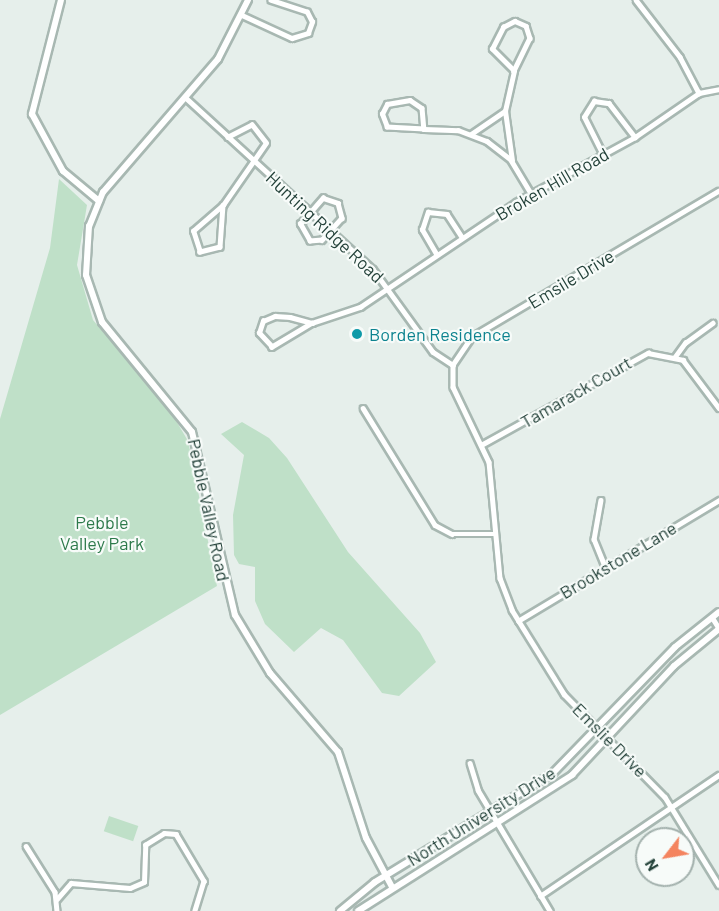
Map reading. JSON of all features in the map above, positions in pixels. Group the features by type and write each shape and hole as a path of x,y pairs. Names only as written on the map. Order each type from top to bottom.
{"street":[{"path":"61,0 32,114 63,171 99,201"},
{"name":"Pebble Valley Road","path":"248,0 218,58 99,201 85,258 95,308 118,343 186,421 199,453 235,615 258,658 343,762 358,816 392,887"},
{"path":"242,15 292,38 308,33 312,22 307,12 271,0"},
{"path":"636,0 680,57 699,93"},
{"path":"514,71 495,58 493,46 502,27 518,22 530,38 514,71 505,111 513,163 531,193"},
{"name":"Broken Hill Road","path":"312,323 360,307 436,254 531,193 635,137 699,93 719,89"},
{"name":"Hunting Ridge Road","path":"185,97 332,231 389,287 433,352 453,366"},
{"path":"424,129 423,112 414,100 392,101 383,109 383,123 392,130 424,129 471,134 513,163"},
{"path":"603,155 584,120 594,101 609,103 635,137"},
{"path":"471,134 505,111"},
{"path":"223,205 220,247 200,252 193,231 223,205 266,148 260,130 242,126 228,137"},
{"name":"Emsile Drive","path":"453,366 472,337 719,191"},
{"path":"324,198 338,203 342,218 332,231 320,242 305,238 300,224 309,210 324,198"},
{"path":"436,254 422,230 428,212 447,214 462,237"},
{"path":"272,316 312,323 278,347 265,344 259,333 272,316"},
{"path":"713,323 685,343 674,358 696,374 719,408"},
{"name":"Tamarack Court","path":"481,444 631,358 657,353 674,358"},
{"path":"363,408 435,525 452,534 494,534 489,462 453,387 453,366"},
{"path":"601,500 594,539 606,568"},
{"name":"Brookstone Lane","path":"518,621 719,500"},
{"name":"Emslie Drive","path":"494,534 504,594 518,621 564,694 609,737 672,808 719,885"},
{"name":"North University Drive","path":"340,911 386,876 491,813 553,772 600,728 668,653 719,612"},
{"path":"712,617 719,628"},
{"name":"North University Drive","path":"358,911 392,887 498,824 572,775 674,666 719,628"},
{"path":"470,763 491,813 550,911"},
{"path":"540,896 719,775"},
{"path":"57,899 71,883 130,888 144,882 145,845 164,833 176,834 204,881 195,911"},
{"path":"26,846 57,899 57,911"}],"green space":[{"name":"Pebble Valley Park","path":"59,179 87,205 77,265 93,320 168,407 188,441 217,586 0,715 0,419 50,248"},
{"path":"242,422 269,438 287,458 348,552 420,633 436,662 399,696 382,693 343,640 321,628 294,652 265,624 255,601 255,567 239,564 234,555 233,515 244,455 221,434"},
{"path":"109,816 138,826 133,841 104,831"}],"place":[{"name":"Borden Residence","path":"357,334"}]}
